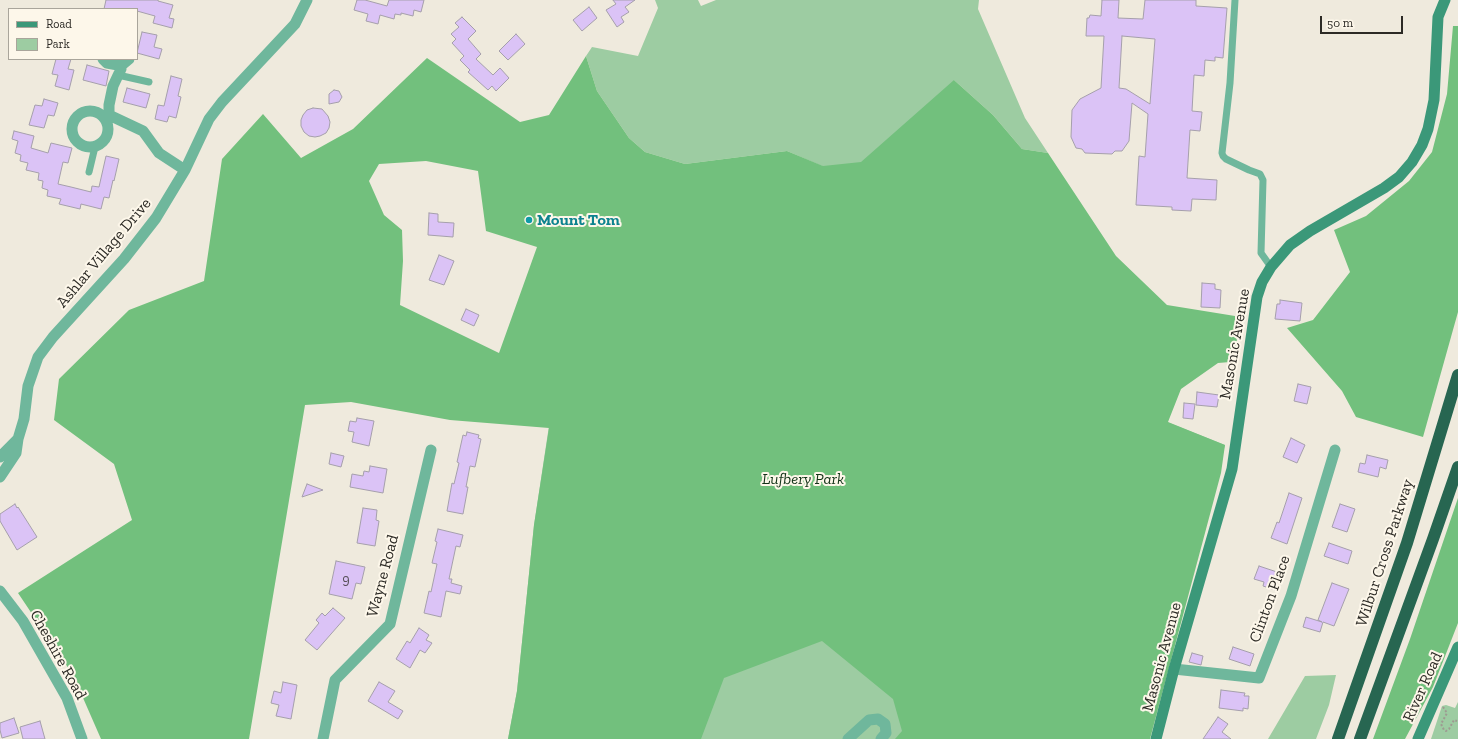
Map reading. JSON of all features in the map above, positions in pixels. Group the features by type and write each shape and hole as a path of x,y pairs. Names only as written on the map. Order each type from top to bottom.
{"highway":[{"name":"Wilbur Cross Parkway","path":"1338,739 1407,543 1458,376"},
{"path":"1360,739 1458,466"}],"main road":[{"name":"Masonic Avenue","path":"1156,739 1174,669 1232,469 1257,298 1262,282 1271,267 1290,245 1310,231 1384,188 1399,177 1412,162 1422,145 1428,129 1434,100 1438,17 1445,0"},
{"name":"River Road","path":"1418,739 1458,647"}],"street":[{"name":"Ashlar Village Drive","path":"0,477 16,453 18,439 24,419 28,386 38,357 53,337 124,259 152,224 185,170 209,119 222,102 295,24 307,0"},
{"path":"104,60 112,65 123,66 113,86 109,105 108,118 108,131 107,137 103,142 95,146 86,147 80,145 76,141 72,130 72,124 79,115 90,111 108,118 143,131 160,153 185,170"},
{"name":"Ashlar Village Drive","path":"0,457 18,439"},
{"name":"Wayne Road","path":"323,739 335,680 390,624 431,450"},
{"name":"Clinton Place","path":"1174,669 1259,678 1290,596 1336,450"},
{"name":"Cheshire Road","path":"0,591 23,622 67,698 82,739"},
{"path":"848,739 869,720 878,719 885,724 886,733 881,739"}],"lane":[{"path":"1235,0 1230,83 1222,153 1226,159 1260,174 1263,180 1262,253 1271,267"},
{"path":"123,66 150,82"},
{"path":"89,172 95,146"}],"path":[{"path":"1443,707 1447,713 1441,725 1444,730 1446,731 1449,729 1454,720 1458,721"}],"green space":[{"name":"Lufbery Park","path":"655,0 698,0 701,6 716,0 979,0 978,9 1025,118 1048,153 1022,149 993,115 954,80 1038,371 1225,445 1147,739 508,739 517,691 534,525 563,333 822,166 787,151 685,164 645,152 629,138 597,91 586,56 592,47 638,56 658,8"},
{"path":"1453,26 1458,26 1458,312 1423,437 1356,417 1342,391 1287,328 1313,320 1350,272 1334,230 1366,216 1409,181 1432,152 1447,94"},
{"path":"586,56 597,91 629,138 645,152 685,164 787,151 823,166 861,162 954,80 993,115 1022,149 1048,153 1116,256 1167,305 1235,316 1238,357 1230,362 1218,363 1181,389 1168,422 1225,445 1221,473 1150,739 895,739 902,731 893,699 822,641 724,678 701,739 508,739 517,691 534,525 549,428 450,420 351,402 305,405 249,739 101,739 73,675 18,593 132,520 114,464 54,420 59,379 129,310 204,281 222,159 263,114 301,158 353,129 427,58 520,122 549,115","holes":["426,161 478,171 486,231 537,247 499,353 400,305 403,261 402,230 384,215 369,181 379,164"]},
{"path":"1458,498 1458,623 1433,687 1405,739 1373,739 1410,639"},
{"path":"1336,675 1329,705 1316,739 1268,739 1305,676"},
{"path":"1458,702 1458,739 1431,739 1442,706 1446,705 1455,708"}],"building":[{"path":"106,0 158,0 173,5 169,18 174,19 172,28 153,23 155,16 138,11 138,8 104,8"},
{"path":"357,0 365,0 387,6 389,0 424,0 421,12 414,10 413,16 401,13 401,15 395,14 394,19 380,15 378,24 366,21 368,14 354,10"},
{"path":"613,0 635,0 625,7 629,12 621,17 624,22 617,27 606,10 616,4"},
{"path":"1102,0 1119,0 1118,18 1143,19 1145,0 1196,0 1196,6 1227,8 1223,58 1215,57 1215,61 1205,60 1204,76 1194,75 1192,111 1202,112 1200,131 1190,130 1187,178 1217,180 1216,200 1192,199 1191,211 1172,210 1172,207 1136,205 1139,156 1145,157 1148,114 1132,103 1129,141 1122,151 1115,151 1112,154 1085,153 1082,149 1076,148 1071,137 1072,110 1080,99 1101,88 1104,36 1086,36 1087,18 1089,18 1090,15 1101,16","holes":["1122,36 1155,39 1150,104 1126,89 1119,88"]},
{"path":"589,7 597,18 582,31 573,20"},
{"path":"462,17 476,31 468,39 481,54 476,59 493,75 500,68 509,78 496,91 492,86 488,90 468,72 470,70 460,60 464,56 452,43 456,39 451,34 459,27 455,23"},
{"path":"142,32 157,35 154,47 162,49 159,59 138,53"},
{"path":"516,34 525,44 508,60 499,51"},
{"path":"56,60 71,60 68,69 74,70 69,90 55,86 58,75 52,74"},
{"path":"87,65 109,71 106,86 83,80"},
{"path":"171,76 182,79 178,96 181,97 176,118 169,116 167,122 155,119 158,105 164,106"},
{"path":"127,88 150,94 146,108 123,102"},
{"path":"334,90 339,91 342,97 339,102 329,104 329,94"},
{"path":"44,99 58,103 54,116 48,115 44,128 29,125 35,105 42,106"},
{"path":"313,108 322,109 328,116 330,122 326,133 315,137 309,136 304,132 301,126 303,115 307,110"},
{"path":"14,131 34,136 31,148 48,153 51,143 72,148 68,163 63,162 58,184 91,192 92,186 99,187 106,156 119,159 109,198 104,197 101,209 81,204 80,209 59,204 61,199 47,196 48,190 42,188 43,181 38,180 39,173 26,170 28,163 20,161 21,155 15,153 18,141 12,139"},
{"path":"429,213 438,214 438,222 454,223 453,237 428,235"},
{"path":"439,255 454,261 444,285 429,280"},
{"path":"1202,283 1215,284 1215,289 1221,290 1220,308 1201,307"},
{"path":"1280,300 1302,303 1300,321 1275,319 1277,304 1280,304"},
{"path":"466,309 479,315 474,326 461,320"},
{"path":"1298,384 1311,387 1307,404 1294,401"},
{"path":"1197,392 1219,395 1217,407 1196,405"},
{"path":"1184,403 1195,404 1193,419 1183,418"},
{"path":"357,418 374,421 369,446 352,442 354,432 348,431 350,421 356,422"},
{"path":"467,432 479,435 478,438 481,439 475,467 470,466 463,514 447,511 452,483 454,484 459,463 457,462 463,435 466,436"},
{"path":"1291,438 1305,445 1297,463 1283,457"},
{"path":"331,453 344,456 341,467 329,464"},
{"path":"1367,455 1388,460 1386,469 1380,467 1378,477 1358,472 1360,463 1365,464"},
{"path":"370,466 387,469 383,493 350,487 352,474 363,476 364,471 369,472"},
{"path":"307,484 323,490 302,497"},
{"path":"1289,493 1302,498 1287,544 1271,538 1277,522 1279,523"},
{"path":"15,504 37,537 17,550 0,521 0,514"},
{"path":"1340,504 1355,509 1347,532 1332,527"},
{"path":"363,508 377,510 376,520 379,521 375,546 357,543"},
{"path":"438,529 463,535 460,547 456,546 449,579 452,579 451,583 462,586 460,594 446,591 441,617 424,613 429,591 431,592 437,564 432,563 437,542 435,541"},
{"path":"1329,543 1352,551 1348,564 1324,556"},
{"path":"336,561 365,567 361,584 356,583 352,599 329,594"},
{"path":"1259,566 1280,573 1275,590 1263,586 1264,582 1254,579"},
{"path":"1332,583 1349,589 1334,626 1323,622 1320,632 1303,627 1306,617 1322,622 1318,620"},
{"path":"333,608 345,618 317,650 305,640 319,623 316,620 322,613 325,616"},
{"path":"419,628 429,635 426,640 432,643 425,653 420,650 410,668 396,659 407,641 410,643"},
{"path":"1233,647 1254,654 1250,666 1229,659"},
{"path":"1192,653 1203,656 1201,665 1189,662"},
{"path":"283,682 297,685 291,719 276,716 279,705 271,703 274,691 281,693"},
{"path":"379,682 395,691 388,702 403,711 398,719 368,701"},
{"path":"1221,690 1245,693 1244,696 1249,696 1248,709 1243,708 1243,711 1219,708"},
{"path":"1218,717 1228,724 1222,732 1231,739 1203,739"},
{"path":"14,718 19,733 2,738 0,723"},
{"path":"40,721 45,739 23,739 20,727"}],"place":[{"name":"Mount Tom","path":"529,220"}]}
